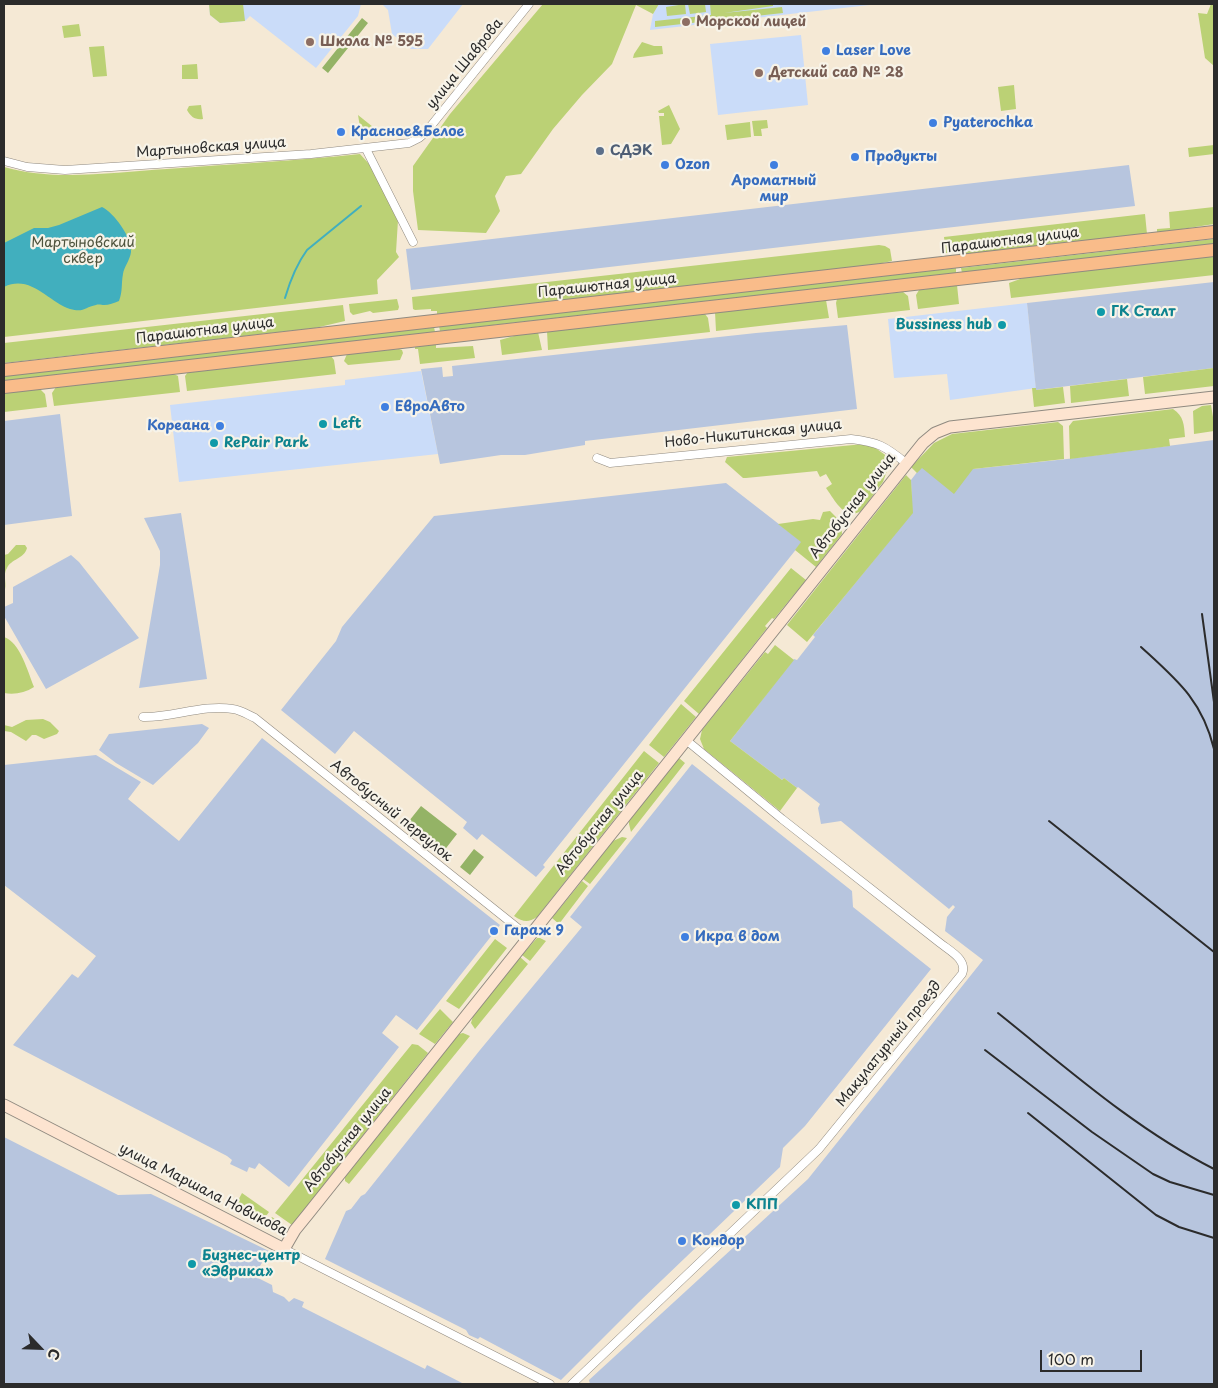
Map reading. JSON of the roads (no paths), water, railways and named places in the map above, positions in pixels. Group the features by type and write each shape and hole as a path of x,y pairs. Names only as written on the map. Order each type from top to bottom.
{"main road":[{"name":"Парашютная улица","path":"4,370 1214,232"},
{"path":"4,387 1214,250"}],"street":[{"name":"улица Шаврова","path":"419,138 426,132 530,4"},
{"name":"Мартыновская улица","path":"4,161 27,167 65,170 221,161 366,148 409,143 419,138"},
{"path":"366,148 413,242"},
{"name":"Автобусная улица","path":"284,1249 300,1225 923,443 935,433 950,427 1214,397"},
{"name":"Ново-Никитинская улица","path":"597,458 610,463 851,439 865,440 883,446 906,463"},
{"name":"Автобусный переулок","path":"143,717 218,708 234,709 246,713 265,725 529,937"},
{"name":"Макулатурный проезд","path":"572,1384 819,1150 962,974 964,969 962,962 940,943 782,819 686,740"},
{"name":"улица Маршала Новикова","path":"4,1105 550,1384"}],"water":[{"path":"102,207 112,214 121,226 131,246 131,252 122,278 119,301 108,305 97,305 75,310 62,306 31,286 14,284 4,287 4,243 34,228 48,228 59,225"}],"waterway":[{"path":"285,298 294,273 307,250 361,206"}],"railway":[{"path":"1202,614 1214,702"},
{"path":"1141,647 1177,681 1195,704 1203,717 1214,749"},
{"path":"1049,821 1214,952"},
{"path":"998,1013 1102,1097 1156,1135 1214,1169"},
{"path":"985,1050 1092,1132 1153,1174 1170,1182 1214,1195"},
{"path":"1028,1113 1156,1215 1179,1227 1214,1238"}],"place":[{"name":"Морской лицей","path":"686,22"},
{"name":"Школа № 595","path":"310,42"},
{"name":"Laser Love","path":"826,51"},
{"name":"Детский сад № 28","path":"759,73"},
{"name":"Pyaterochka","path":"933,123"},
{"name":"Красное&Белое","path":"341,132"},
{"name":"СДЭК","path":"600,151"},
{"name":"Продукты","path":"855,157"},
{"name":"Ozon","path":"665,165"},
{"name":"Ароматный мир","path":"774,165"},
{"name":"ГК Сталт","path":"1101,312"},
{"name":"Bussiness hub","path":"1002,325"},
{"name":"ЕвроАвто","path":"385,407"},
{"name":"Left","path":"323,424"},
{"name":"Кореана","path":"220,426"},
{"name":"RePair Park","path":"214,443"},
{"name":"Гараж 9","path":"494,931"},
{"name":"Икра в дом","path":"685,937"},
{"name":"КПП","path":"736,1205"},
{"name":"Кондор","path":"682,1241"},
{"name":"Бизнес-центр «Эврика»","path":"192,1264"}],"park label":[{"name":"Мартыновский сквер","path":"83,252"}]}
